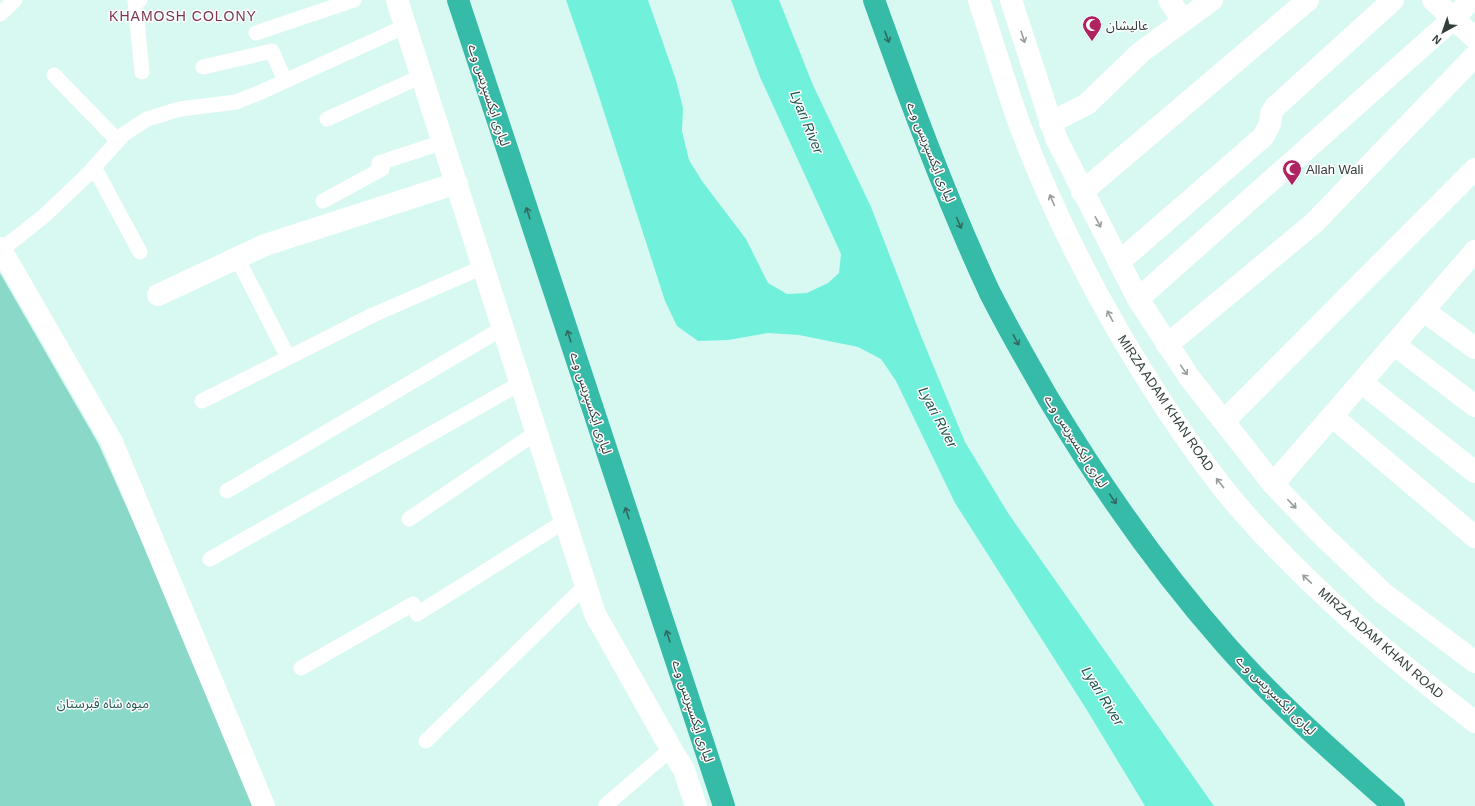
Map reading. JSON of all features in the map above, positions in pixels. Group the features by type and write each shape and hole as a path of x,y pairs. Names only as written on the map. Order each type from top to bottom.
{"highway":[{"name":"لیاری ایکسپریس وے","path":"458,0 724,806"},
{"name":"لیاری ایکسپریس وے","path":"874,0 923,134 955,214 990,292 1031,368 1074,441 1171,580 1226,646 1291,711 1394,806"}],"street":[{"path":"397,0 595,614 684,770 696,806"},
{"name":"MIRZA ADAM KHAN ROAD","path":"979,0 1018,120 1065,232 1129,352 1192,447 1241,510 1301,574 1354,623 1475,722"},
{"path":"1011,0 1050,123 1082,192 1138,299 1189,377 1273,484 1321,534 1383,593 1475,662"},
{"path":"1169,0 1183,21"},
{"path":"1050,123 1087,104 1141,52 1212,0"},
{"path":"1082,192 1308,0"},
{"path":"1119,262 1264,137 1270,124 1271,114 1275,108 1393,0"},
{"path":"1434,0 1475,38"},
{"path":"1138,299 1454,18 1471,0"},
{"path":"1167,345 1314,223 1475,56"},
{"path":"1224,421 1475,169"},
{"path":"158,295 265,245 456,183"},
{"path":"0,249 112,442 264,806"},
{"path":"1273,484 1424,311 1468,273 1475,251"},
{"path":"1424,311 1475,348"},
{"path":"1395,345 1475,406"},
{"path":"1362,383 1475,472"},
{"path":"1333,417 1475,537"}],"lane":[{"path":"0,14 14,0"},
{"path":"140,0 136,1 142,72"},
{"path":"256,33 354,0"},
{"path":"0,249 44,216 94,167 124,134 147,119 180,109 236,102 406,26"},
{"path":"203,67 272,51 285,81"},
{"path":"54,75 118,141"},
{"path":"327,119 422,76"},
{"path":"323,202 382,169 379,163 443,142"},
{"path":"94,167 140,252"},
{"path":"237,258 288,357"},
{"path":"202,401 373,315 483,267"},
{"path":"228,491 503,328"},
{"path":"210,558 521,383"},
{"path":"409,519 536,432"},
{"path":"301,668 413,604 417,614 565,521"},
{"path":"426,741 586,585"},
{"path":"606,805 671,749"}],"green space":[{"name":"میوہ شاہ قبرستان","path":"0,273 99,445 260,806 0,806"}],"water":[{"name":"Lyari River","path":"566,0 648,0 676,80 683,108 682,131 689,160 702,181 746,239 768,283 787,294 807,293 828,283 839,273 841,254 760,77 731,0 779,0 813,85 871,207 921,336 965,442 1008,513 1214,806 1145,806 1085,707 955,503 896,381 881,359 858,347 799,335 768,333 728,340 698,341 677,326 665,301 593,78"}],"place":[{"name":"عالیشان","path":"1092,42"},
{"name":"Allah Wali","path":"1292,186"}],"district":[{"name":"KHAMOSH COLONY","path":"183,16"}]}
